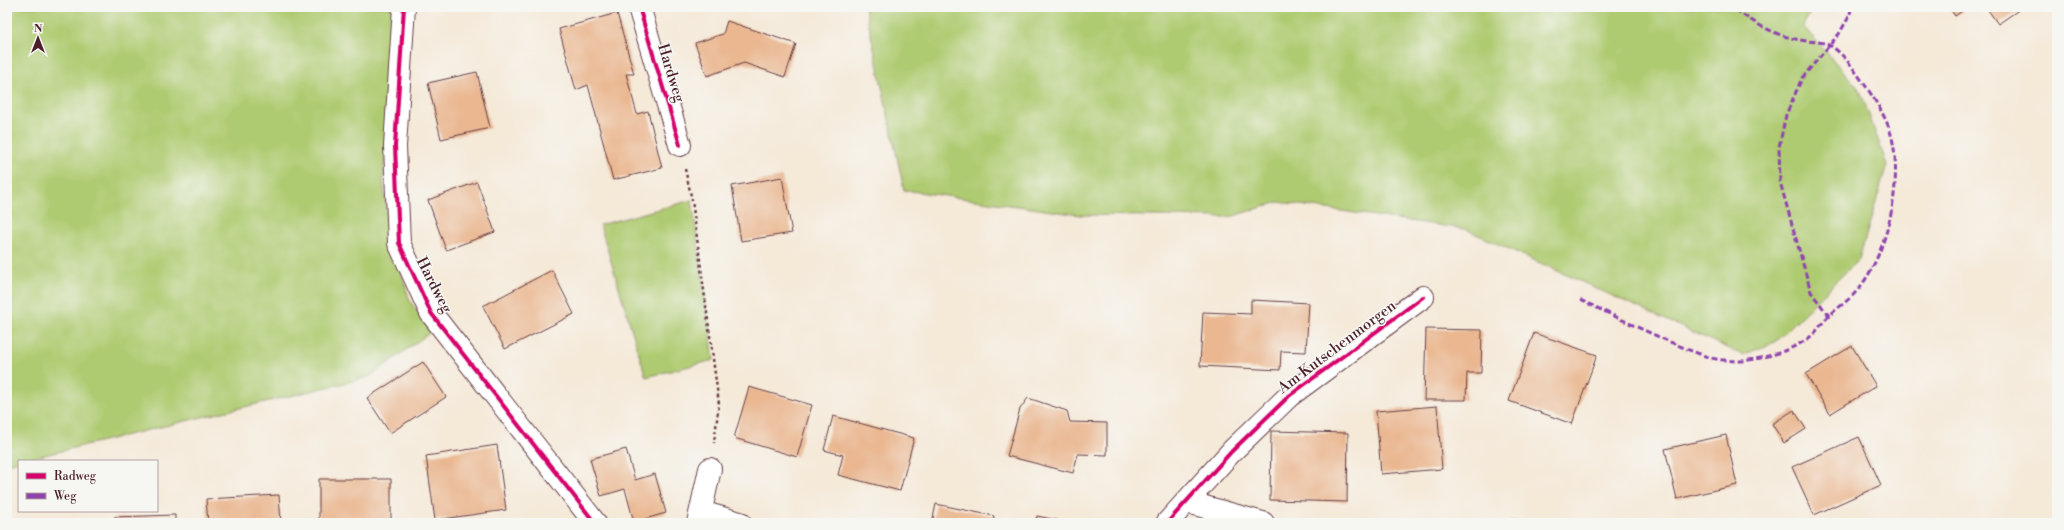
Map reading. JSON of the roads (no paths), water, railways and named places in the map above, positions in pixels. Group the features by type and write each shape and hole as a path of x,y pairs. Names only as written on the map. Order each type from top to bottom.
{"street":[{"name":"Hardweg","path":"404,7 395,146 399,243 431,313 595,523"},
{"name":"Hardweg","path":"639,7 680,145"},
{"name":"Am Kutschenmorgen","path":"1167,523 1232,451 1289,396 1423,297"},
{"path":"710,469 699,517 740,523"},
{"path":"1186,502 1262,523"}]}
